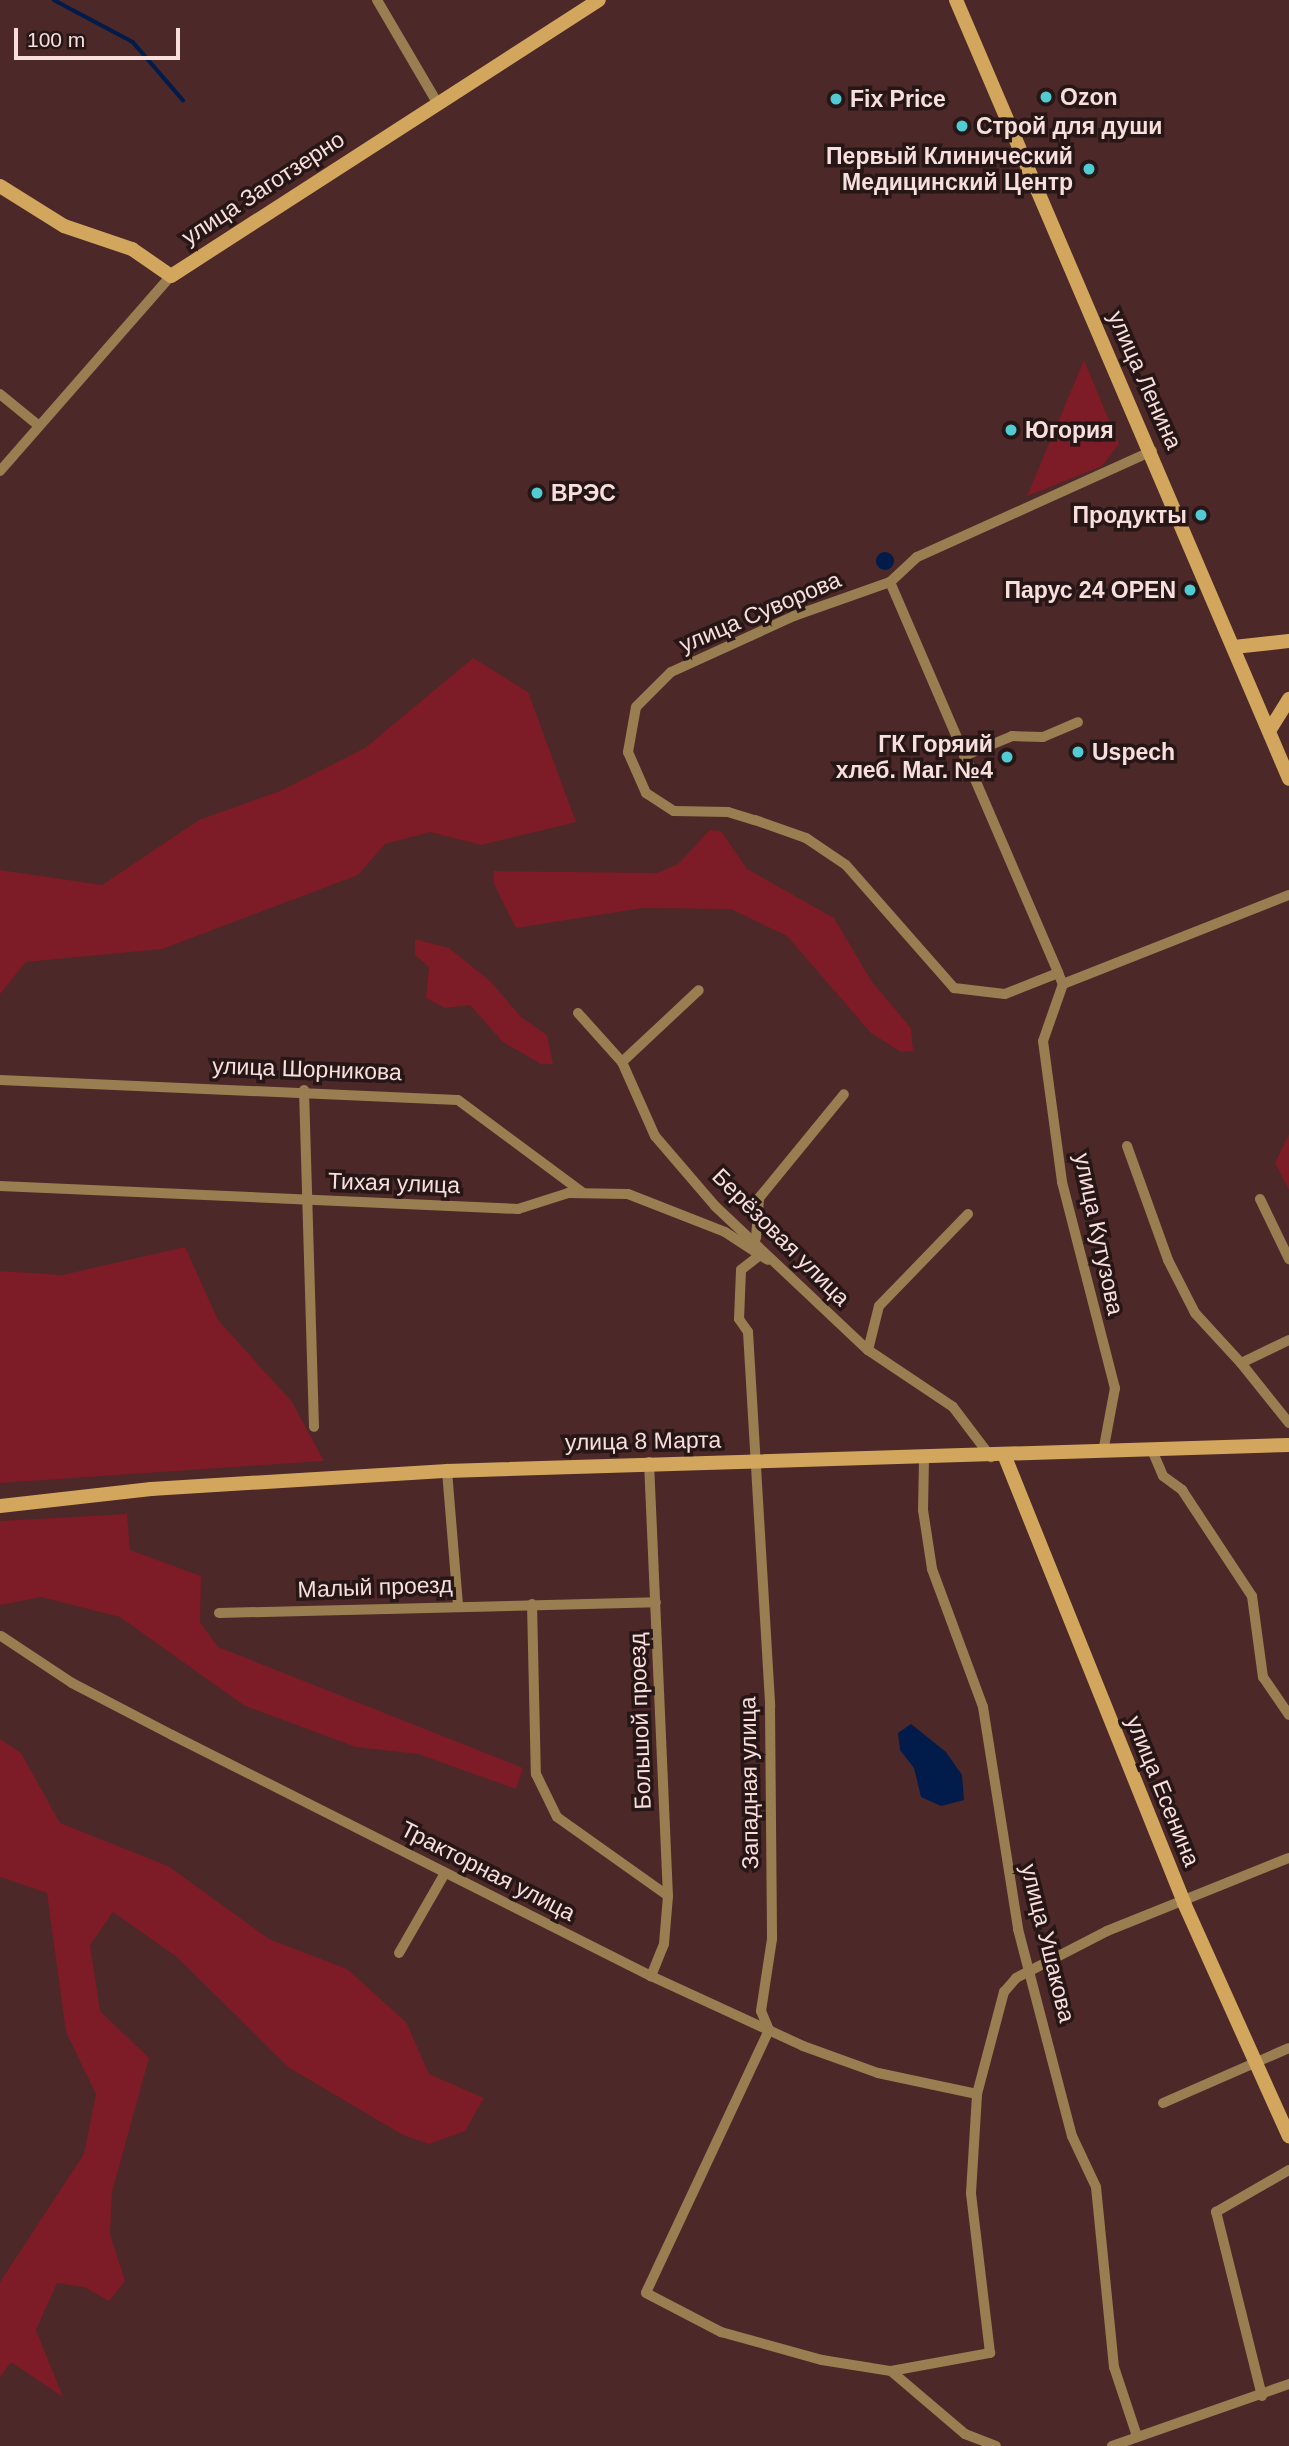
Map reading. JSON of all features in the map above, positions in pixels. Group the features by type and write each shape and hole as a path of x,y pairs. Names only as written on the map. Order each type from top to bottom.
{"main road":[{"name":"улица Заготзерно","path":"172,276 599,0"},
{"name":"улица Ленина","path":"956,0 1152,452 1289,779"},
{"path":"0,186 64,226 132,249 172,276"},
{"path":"1234,647 1288,642"},
{"path":"1269,732 1289,699"},
{"name":"улица 8 Марта","path":"0,1506 151,1489 447,1471 649,1462 998,1457 1289,1445"},
{"name":"улица Есенина","path":"998,1457 1184,1903 1289,2137"}],"street":[{"path":"377,0 438,104"},
{"name":"улица Заготзерно","path":"0,471 172,276"},
{"path":"0,394 39,426"},
{"name":"улица Суворова","path":"1060,979 1005,994 954,988 846,864 806,838 728,812 674,811 646,793 628,752 636,707 671,672 794,616 890,583 917,557 1152,452"},
{"path":"890,583 1060,979 1289,895"},
{"path":"964,756 1012,736 1043,737 1078,722"},
{"name":"улица Кутузова","path":"1060,979 1043,1041 1062,1182 1115,1388 1103,1452"},
{"path":"622,1062 699,990"},
{"name":"Берёзовая улица","path":"578,1013 622,1062 655,1136 715,1206 756,1238 764,1258 868,1350 953,1407 998,1457"},
{"name":"улица Шорникова","path":"0,1080 304,1090 458,1100 582,1192"},
{"path":"304,1090 310,1201 314,1427"},
{"path":"756,1238 759,1198 844,1094"},
{"name":"улица Кутузова","path":"1127,1146 1168,1260 1195,1313 1241,1363 1289,1423"},
{"name":"Тихая улица","path":"0,1186 518,1209 582,1192 628,1194 673,1209 764,1258"},
{"path":"1260,1199 1289,1259"},
{"path":"868,1350 879,1306 968,1214"},
{"name":"Западная улица","path":"764,1258 741,1270 739,1319 748,1332 752,1462 770,1706 772,1939 761,2011 769,2030"},
{"path":"1241,1363 1289,1340"},
{"path":"1152,1450 1163,1476 1189,1500 1252,1596 1263,1677 1289,1715"},
{"name":"улица Ушакова","path":"924,1459 923,1510 932,1569 983,1707 1030,1973 1072,2136 1096,2188 1114,2367 1138,2436"},
{"name":"Большой проезд","path":"649,1462 668,1896 664,1944 651,1976"},
{"path":"447,1471 458,1605"},
{"name":"Малый проезд","path":"219,1613 656,1602"},
{"path":"532,1604 536,1774 557,1817 668,1896"},
{"name":"Тракторная улица","path":"1,1636 83,1689 651,1976 769,2030 878,2073 977,2094"},
{"path":"769,2030 646,2293 721,2332 891,2371 990,2353 971,2193 977,2094 1004,1992 1030,1973 1107,1931 1184,1903 1289,1858"},
{"path":"399,1953 445,1873"},
{"path":"1163,2103 1289,2048"},
{"path":"1262,2396 1216,2212 1289,2170"},
{"path":"891,2371 955,2427 996,2446"},
{"path":"1112,2446 1262,2396 1289,2384"}],"shaded area":[{"path":"1084,360 1119,444 1102,466 1027,496"},
{"path":"473,658 528,692 576,822 481,845 430,832 385,844 358,875 162,949 26,962 0,994 0,870 102,885 199,820 280,791 365,748"},
{"path":"710,830 721,831 747,869 834,918 872,982 911,1028 913,1051 901,1052 871,1033 787,936 731,909 643,908 516,928 494,884 494,871 657,873 678,864"},
{"path":"415,939 449,948 490,981 521,1017 547,1035 553,1064 541,1064 503,1042 470,1005 445,1008 426,998 429,967 415,955"},
{"path":"1289,1134 1289,1190 1275,1163"},
{"path":"185,1247 218,1320 292,1402 324,1461 0,1483 0,1271 62,1275"},
{"path":"127,1514 130,1550 201,1576 200,1622 218,1647 523,1768 516,1789 418,1754 356,1747 245,1706 120,1617 41,1597 0,1605 0,1521"},
{"path":"0,1739 21,1753 60,1823 168,1866 269,1939 347,1969 406,2022 429,2074 484,2098 465,2131 429,2144 403,2135 288,2067 177,1957 113,1912 90,1945 100,2011 149,2058 112,2192 110,2234 125,2281 109,2301 84,2287 57,2283 36,2330 63,2397 11,2362 0,2377 0,2282 84,2154 96,2094 66,2032 47,1893 0,1877"}],"water":[{"path":"885,552 891,555 894,561 891,567 885,570 879,567 876,561 879,555"},
{"path":"911,1724 946,1752 962,1775 964,1800 941,1806 921,1797 914,1768 900,1750 898,1733"}],"waterway":[{"path":"54,0 133,42 183,100"}],"place":[{"name":"Ozon","path":"1046,97"},
{"name":"Fix Price","path":"836,99"},
{"name":"Строй для души","path":"962,126"},
{"name":"Первый Клинический Медицинский Центр","path":"1089,169"},
{"name":"Югория","path":"1011,430"},
{"name":"ВРЭС","path":"537,493"},
{"name":"Продукты","path":"1201,515"},
{"name":"Парус 24 OPEN","path":"1190,590"},
{"name":"Uspech","path":"1078,752"},
{"name":"ГК Горяий хлеб. Маг. №4","path":"1007,757"}]}
